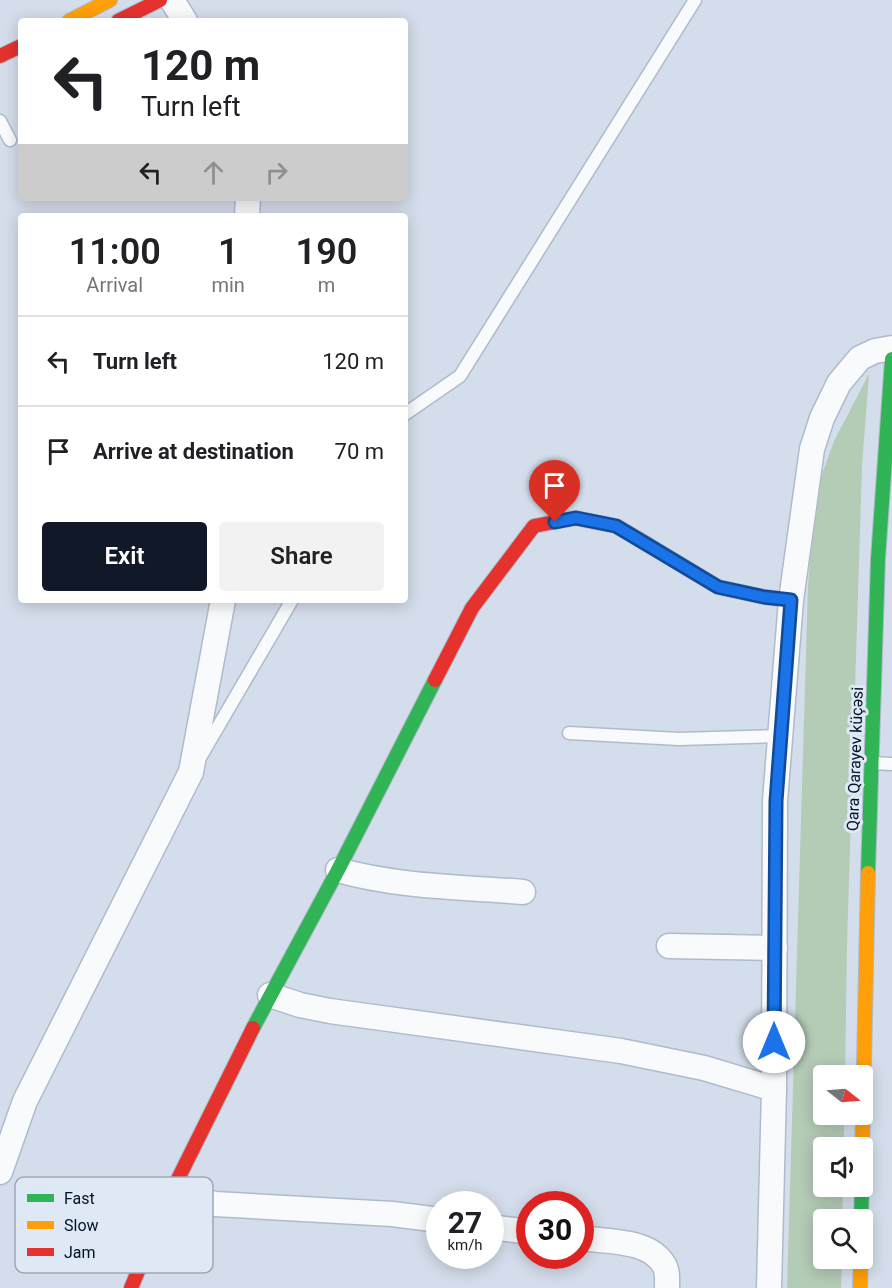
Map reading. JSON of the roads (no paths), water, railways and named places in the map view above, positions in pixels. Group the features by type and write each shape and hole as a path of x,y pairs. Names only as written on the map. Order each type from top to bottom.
{"street":[{"path":"75,18 110,0"},
{"path":"124,18 160,0"},
{"path":"172,0 183,18"},
{"path":"0,56 18,47"},
{"path":"770,1288 776,801 791,600 812,450 822,418 839,383 860,358 875,351 892,348"},
{"name":"Qara Qarayev küçəsi","path":"862,1137 870,763 884,452 892,360"},
{"path":"179,1177 270,995 338,870 472,608 534,526 576,518 616,526 718,587 791,600"},
{"path":"0,1172 25,1101 191,772 222,603"},
{"path":"338,870 366,878 398,883 523,892"},
{"path":"669,946 775,948"},
{"path":"270,995 300,1005 330,1011 621,1051 704,1068 774,1089"},
{"path":"213,1204 392,1214 426,1218"},
{"path":"594,1240 635,1245 654,1253 666,1266 667,1288"},
{"path":"860,1288 861,1269"},
{"path":"131,1288 137,1273"}],"lane":[{"path":"408,412 460,376 695,0"},
{"path":"0,121 10,140"},
{"path":"191,772 290,603"},
{"path":"569,733 679,739 780,736"},
{"path":"870,763 892,764"}]}
